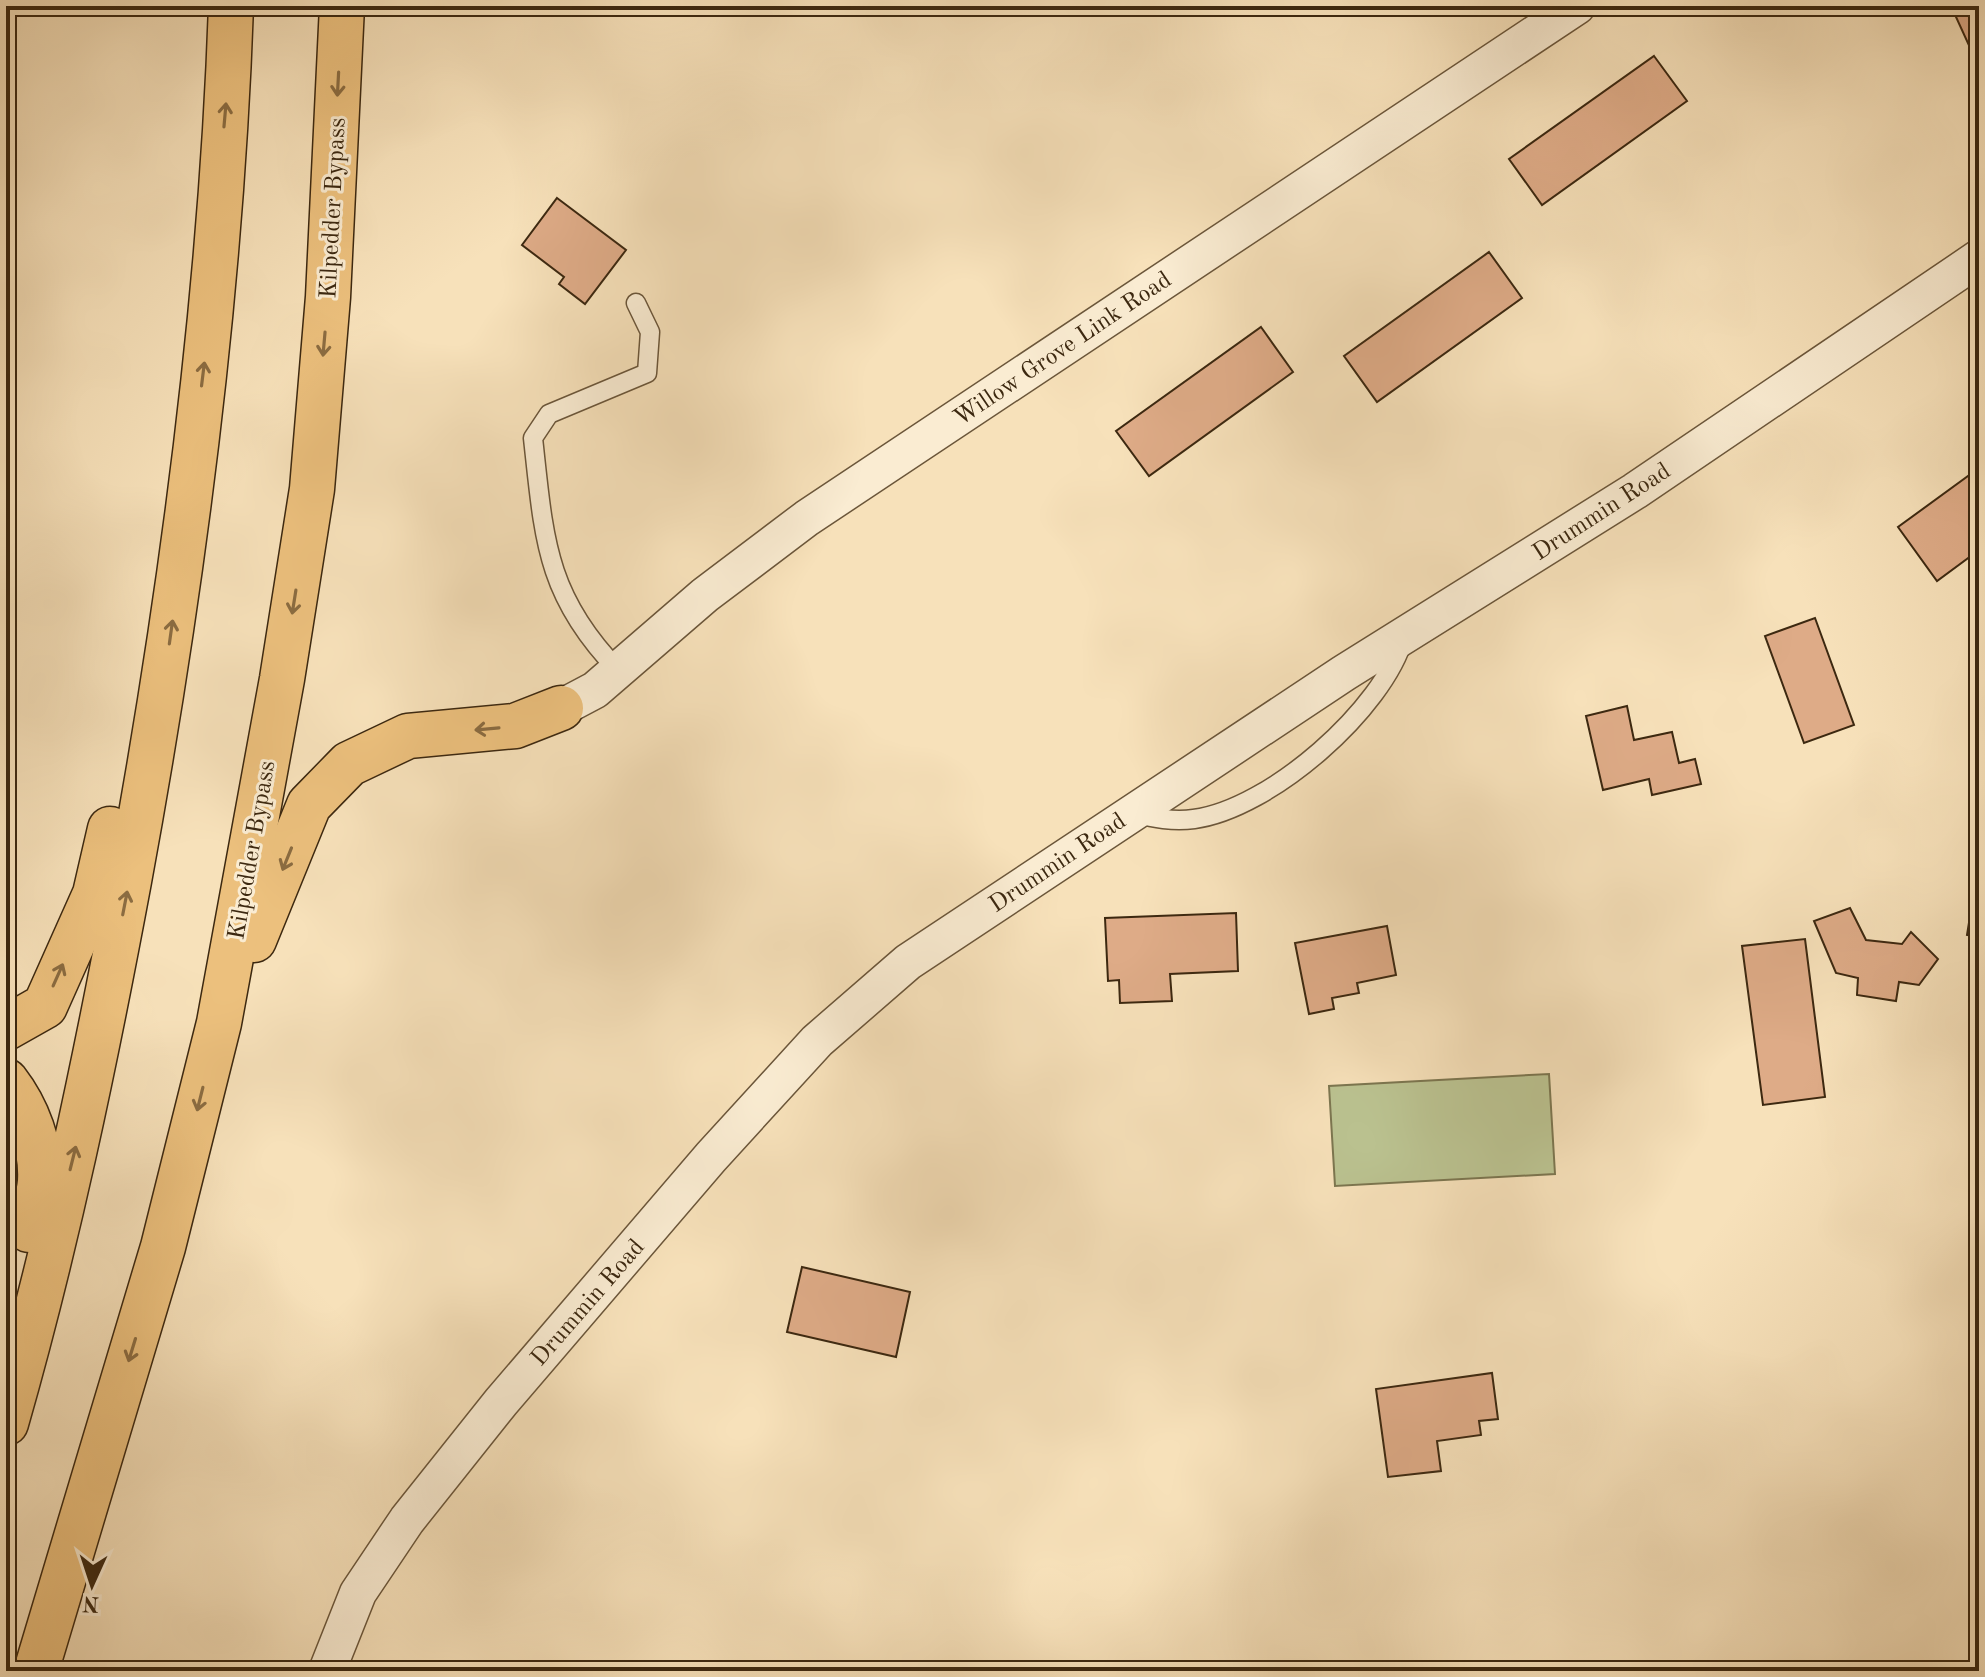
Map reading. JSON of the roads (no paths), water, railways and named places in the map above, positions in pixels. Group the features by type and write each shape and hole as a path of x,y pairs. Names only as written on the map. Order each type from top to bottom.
{"highway":[{"path":"6,1423 89,1096 161,710 208,336 231,6"},
{"name":"Kilpedder Bypass","path":"36,1671 163,1247 219,1023 282,679 312,489 328,297 342,6"},
{"path":"219,1023 309,805 349,764 408,736 515,726 561,708"},
{"path":"6,1028 45,1006 95,894 124,767 161,710"},
{"path":"6,1081 18,1096 34,1132 40,1180 14,1294 20,1375"}],"street":[{"name":"Willow Grove Link Road","path":"561,708 595,690 705,595 807,518 1577,6"},
{"name":"Drummin Road","path":"327,1671 358,1593 407,1520 510,1391 711,1157 806,1053 908,962 1405,635 1635,491 1979,258"}],"lane":[{"path":"618,670 588,639 557,584 547,550 533,438 549,414 647,373 650,332 636,303"},
{"path":"1132,812 1162,820 1196,819 1243,802 1300,771 1339,733 1397,663 1405,635"}]}
